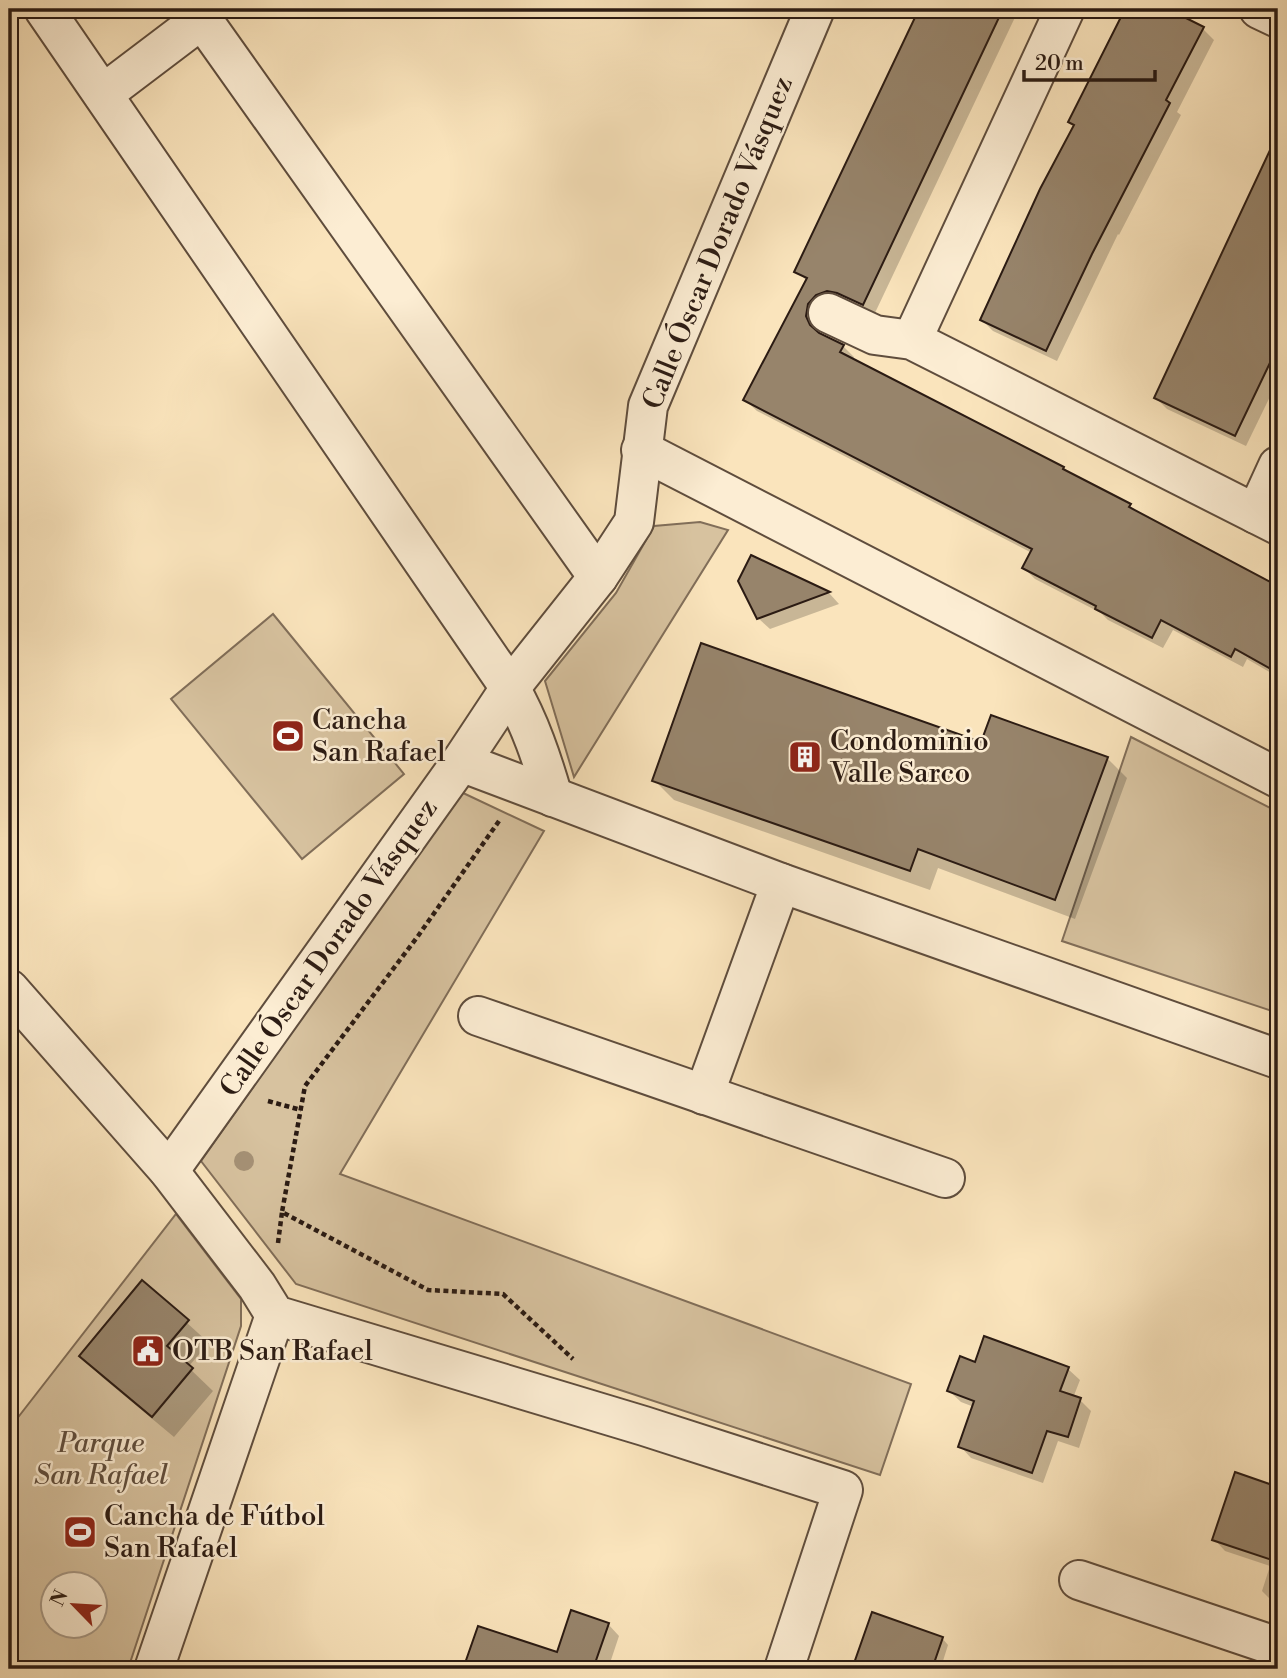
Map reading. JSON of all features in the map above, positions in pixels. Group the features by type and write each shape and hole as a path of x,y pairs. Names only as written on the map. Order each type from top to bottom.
{"street":[{"path":"44,9 510,688 524,712 541,752 538,792"},
{"path":"912,340 1065,9"},
{"path":"1259,9 1278,18"},
{"name":"Calle Óscar Dorado Vásquez","path":"169,1171 461,762 510,688 598,577 634,522 648,406 801,17"},
{"path":"103,94 201,19 598,577"},
{"path":"828,313 875,335 912,340 1267,519 1278,466"},
{"path":"641,450 1278,778"},
{"path":"461,762 781,883 1278,1059"},
{"path":"705,1095 781,883"},
{"path":"9,989 169,1171 257,1286 275,1315 644,1426 843,1490 784,1669"},
{"path":"478,1016 945,1178"},
{"path":"154,1669 275,1315"},
{"path":"1079,1580 1278,1647"}],"path":[{"path":"538,792 418,936 305,1086 282,1212 428,1290 503,1294 573,1360"}],"green space":[{"path":"700,522 728,530 574,777 545,681 616,593 654,526"},
{"name":"Cancha San Rafael","path":"273,614 404,774 302,859 171,699"},
{"path":"1131,737 1278,812 1278,1013 1062,941"},
{"path":"461,792 544,831 340,1174 911,1384 880,1475 296,1284 201,1161"},
{"name":"Parque San Rafael","path":"176,1214 241,1299 241,1326 128,1669 9,1669 9,1429"}],"building":[{"path":"919,9 1003,9 863,305 837,293 827,291 816,295 808,304 806,316 810,325 819,333 844,345 840,352 1064,467 1063,469 1131,504 1129,507 1278,586 1278,673 1235,649 1231,657 1161,620 1152,638 1095,609 1096,606 1022,568 1032,549 743,400 807,278 794,272"},
{"path":"1125,9 1168,9 1204,27 1166,100 1170,103 1092,254 1046,351 980,320 1040,189 1074,125 1068,122"},
{"path":"1278,133 1278,346 1235,436 1154,398"},
{"path":"751,555 830,592 757,619 738,581"},
{"name":"Condominio Valle Sarco","path":"701,643 981,742 991,715 1108,757 1055,900 918,849 910,871 652,781"},
{"path":"142,1280 189,1320 167,1346 193,1368 152,1417 79,1356"},
{"path":"984,1336 1069,1367 1060,1391 1081,1398 1068,1437 1047,1431 1032,1473 958,1447 974,1401 947,1391 960,1356 975,1362"},
{"path":"1235,1472 1278,1487 1278,1562 1212,1540"},
{"path":"571,1610 609,1623 593,1669 463,1669 478,1626 557,1652"},
{"path":"872,1612 943,1637 932,1669 852,1669"}],"place":[{"name":"Cancha San Rafael","path":"288,736"},
{"name":"Condominio Valle Sarco","path":"805,757"},
{"name":"OTB San Rafael","path":"148,1351"},
{"name":"Cancha de Fútbol San Rafael","path":"80,1532"}]}
